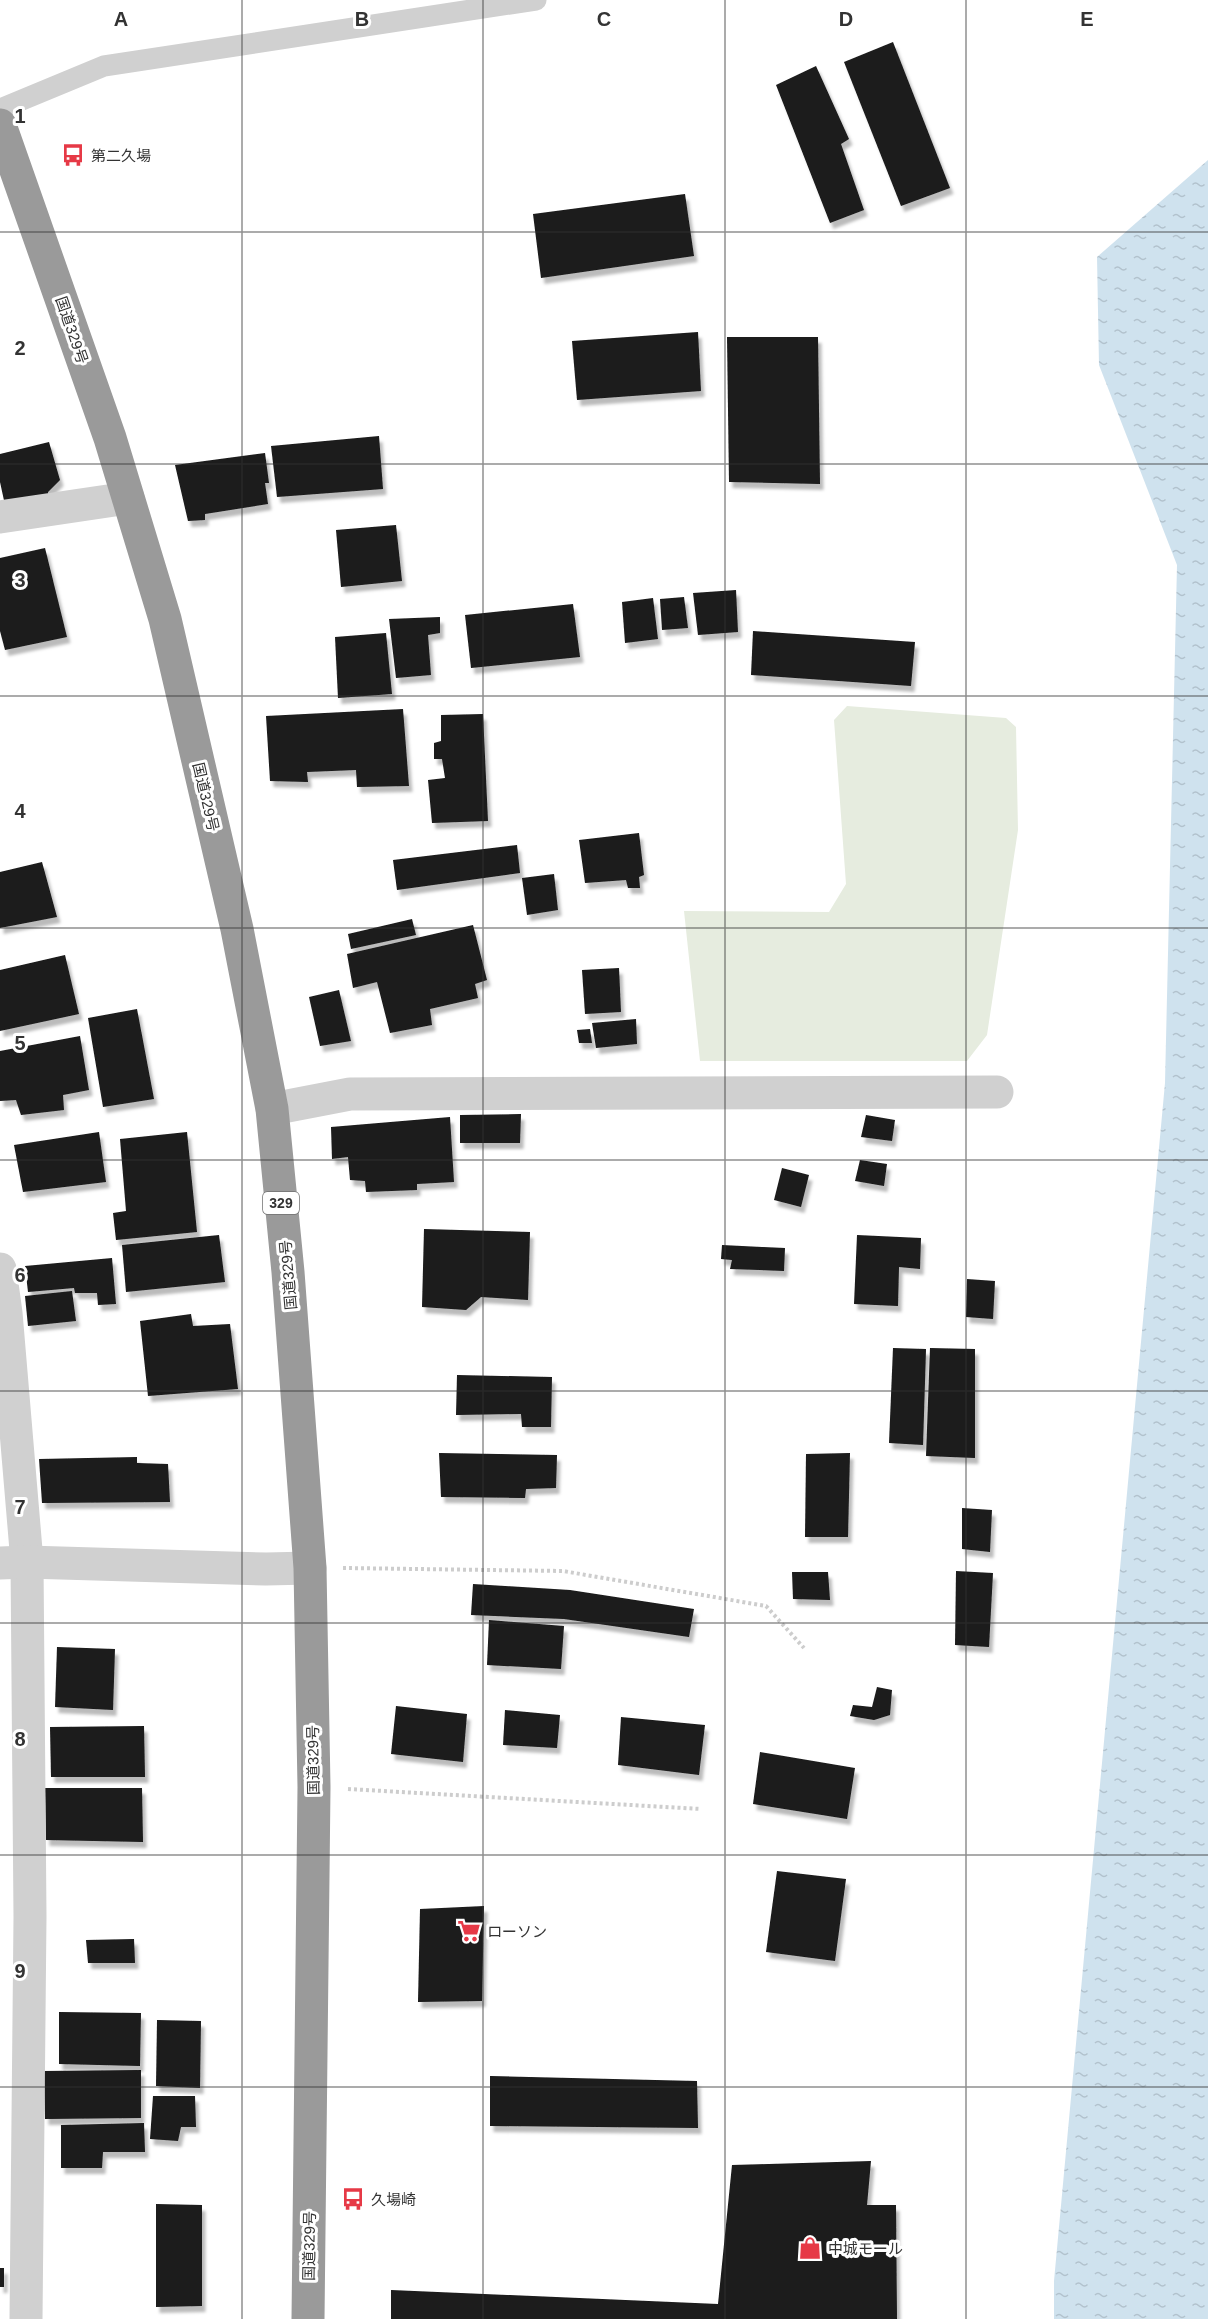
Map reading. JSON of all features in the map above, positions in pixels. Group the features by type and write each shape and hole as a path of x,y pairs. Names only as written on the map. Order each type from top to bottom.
{"highway":[{"name":"国道329号","path":"0,125 129,498 168,631 237,929 272,1109 288,1272 310,1568 314,1787 308,2319"}],"street":[{"path":"0,517 129,498"},
{"path":"272,1109 350,1094 997,1092"},
{"path":"0,1269 30,1929 26,2319"},
{"path":"14,1563 310,1568"}],"lane":[{"path":"0,109 104,66 536,0"}],"path":[{"path":"310,1568 563,1571 766,1606 804,1648"},
{"path":"314,1787 701,1809"}],"shaded area":[{"path":"847,706 1006,718 1016,727 1018,830 987,1035 967,1061 700,1061 684,911 829,912 846,884 834,720"}],"water":[{"path":"1208,160 1208,2319 1054,2319 1054,2281 1165,1083 1177,565 1099,365 1097,257"}],"building":[{"path":"893,42 950,188 901,206 844,62"},
{"path":"816,66 849,139 841,144 864,210 830,223 776,85"},
{"path":"685,194 694,256 541,278 533,214"},
{"path":"698,332 701,391 577,400 572,341"},
{"path":"727,337 818,337 820,484 729,482"},
{"path":"379,436 383,489 277,497 271,446"},
{"path":"49,442 60,480 48,492 48,499 5,505 0,482 0,454"},
{"path":"265,453 269,483 265,483 268,504 205,514 205,520 188,521 175,465"},
{"path":"396,525 402,581 341,587 336,530"},
{"path":"45,548 67,637 5,650 0,631 0,558"},
{"path":"736,590 738,632 698,635 693,593"},
{"path":"684,597 688,628 662,630 660,599"},
{"path":"653,598 658,639 625,643 622,602"},
{"path":"573,604 580,657 471,668 465,615"},
{"path":"440,617 440,633 428,635 431,675 396,678 389,619"},
{"path":"753,631 915,642 911,686 751,675"},
{"path":"386,633 392,694 338,698 335,637"},
{"path":"403,709 409,786 357,787 356,770 307,772 308,782 270,781 266,716"},
{"path":"483,714 488,821 432,823 428,780 445,778 442,759 434,759 434,743 441,741 441,715"},
{"path":"639,833 644,875 639,877 640,888 628,888 626,880 585,883 579,840"},
{"path":"517,845 520,873 397,890 393,860"},
{"path":"42,862 57,917 0,928 0,872"},
{"path":"554,874 558,910 527,915 522,878"},
{"path":"412,919 416,935 351,949 348,934"},
{"path":"473,925 487,980 475,984 478,998 430,1009 432,1025 390,1033 377,982 353,988 347,954"},
{"path":"65,955 79,1014 0,1031 0,970"},
{"path":"619,968 621,1012 585,1014 582,970"},
{"path":"339,990 351,1041 320,1046 309,997"},
{"path":"137,1009 154,1099 103,1107 88,1018"},
{"path":"636,1019 637,1044 596,1048 592,1023"},
{"path":"590,1029 592,1043 579,1043 577,1030"},
{"path":"80,1036 89,1090 63,1095 64,1110 21,1115 16,1100 0,1101 0,1051"},
{"path":"521,1114 520,1143 460,1143 460,1115"},
{"path":"866,1115 895,1120 892,1141 861,1137"},
{"path":"450,1117 454,1182 417,1184 417,1190 366,1192 365,1181 350,1180 348,1157 332,1159 331,1127"},
{"path":"99,1132 106,1182 23,1192 14,1145"},
{"path":"187,1132 197,1232 116,1240 113,1213 126,1211 120,1139"},
{"path":"860,1160 887,1164 884,1186 855,1181"},
{"path":"782,1168 809,1175 801,1207 774,1200"},
{"path":"424,1229 530,1232 528,1300 481,1297 466,1310 422,1307"},
{"path":"219,1235 225,1282 126,1292 122,1245"},
{"path":"857,1235 921,1238 920,1269 899,1267 898,1306 854,1304"},
{"path":"722,1245 785,1248 784,1271 730,1269 732,1260 721,1259"},
{"path":"112,1258 116,1304 98,1305 97,1293 75,1293 74,1288 28,1292 25,1266"},
{"path":"967,1279 995,1281 993,1319 966,1317"},
{"path":"72,1291 76,1321 28,1326 25,1296"},
{"path":"191,1314 193,1326 230,1324 238,1389 148,1396 140,1321"},
{"path":"893,1348 926,1349 923,1445 889,1443"},
{"path":"930,1348 975,1349 975,1458 926,1456"},
{"path":"457,1375 552,1377 551,1427 522,1427 521,1414 456,1415"},
{"path":"439,1453 557,1455 556,1488 526,1489 525,1498 441,1497"},
{"path":"850,1453 848,1537 805,1537 806,1454"},
{"path":"137,1457 137,1463 168,1464 170,1502 42,1503 39,1459"},
{"path":"962,1508 992,1510 990,1552 962,1549"},
{"path":"956,1571 993,1573 989,1647 955,1645"},
{"path":"792,1572 828,1572 830,1600 793,1599"},
{"path":"473,1584 570,1590 694,1609 689,1637 564,1619 471,1615"},
{"path":"489,1620 564,1626 561,1669 487,1665"},
{"path":"57,1647 115,1649 113,1710 55,1707"},
{"path":"877,1687 892,1690 890,1715 874,1720 850,1716 853,1705 872,1707"},
{"path":"396,1706 467,1714 463,1762 391,1754"},
{"path":"505,1710 560,1715 557,1748 503,1745"},
{"path":"621,1717 705,1725 699,1775 618,1765"},
{"path":"144,1726 145,1777 51,1777 50,1727"},
{"path":"760,1752 855,1768 847,1819 753,1804"},
{"path":"45,1788 142,1788 143,1842 46,1840"},
{"path":"777,1871 846,1879 835,1961 766,1952"},
{"path":"484,1906 482,2001 418,2002 420,1909"},
{"path":"134,1939 135,1963 88,1963 86,1940"},
{"path":"59,2012 141,2013 140,2066 59,2064"},
{"path":"157,2020 201,2021 200,2088 156,2086"},
{"path":"141,2070 141,2118 45,2119 44,2071"},
{"path":"490,2076 697,2081 698,2128 490,2126"},
{"path":"153,2096 195,2096 196,2127 181,2127 178,2141 150,2139"},
{"path":"144,2123 145,2152 103,2152 102,2168 61,2168 61,2125"},
{"name":"中城モール","path":"871,2161 867,2205 896,2205 897,2319 391,2319 391,2290 718,2304 732,2165"},
{"path":"156,2204 202,2205 202,2306 156,2307"},
{"path":"0,2268 4,2268 4,2287 0,2287"}],"place":[{"name":"第二久場","path":"73,155"},
{"name":"ローソン","path":"469,1931"},
{"name":"久場崎","path":"353,2199"},
{"name":"中城モール","path":"810,2248"}]}
